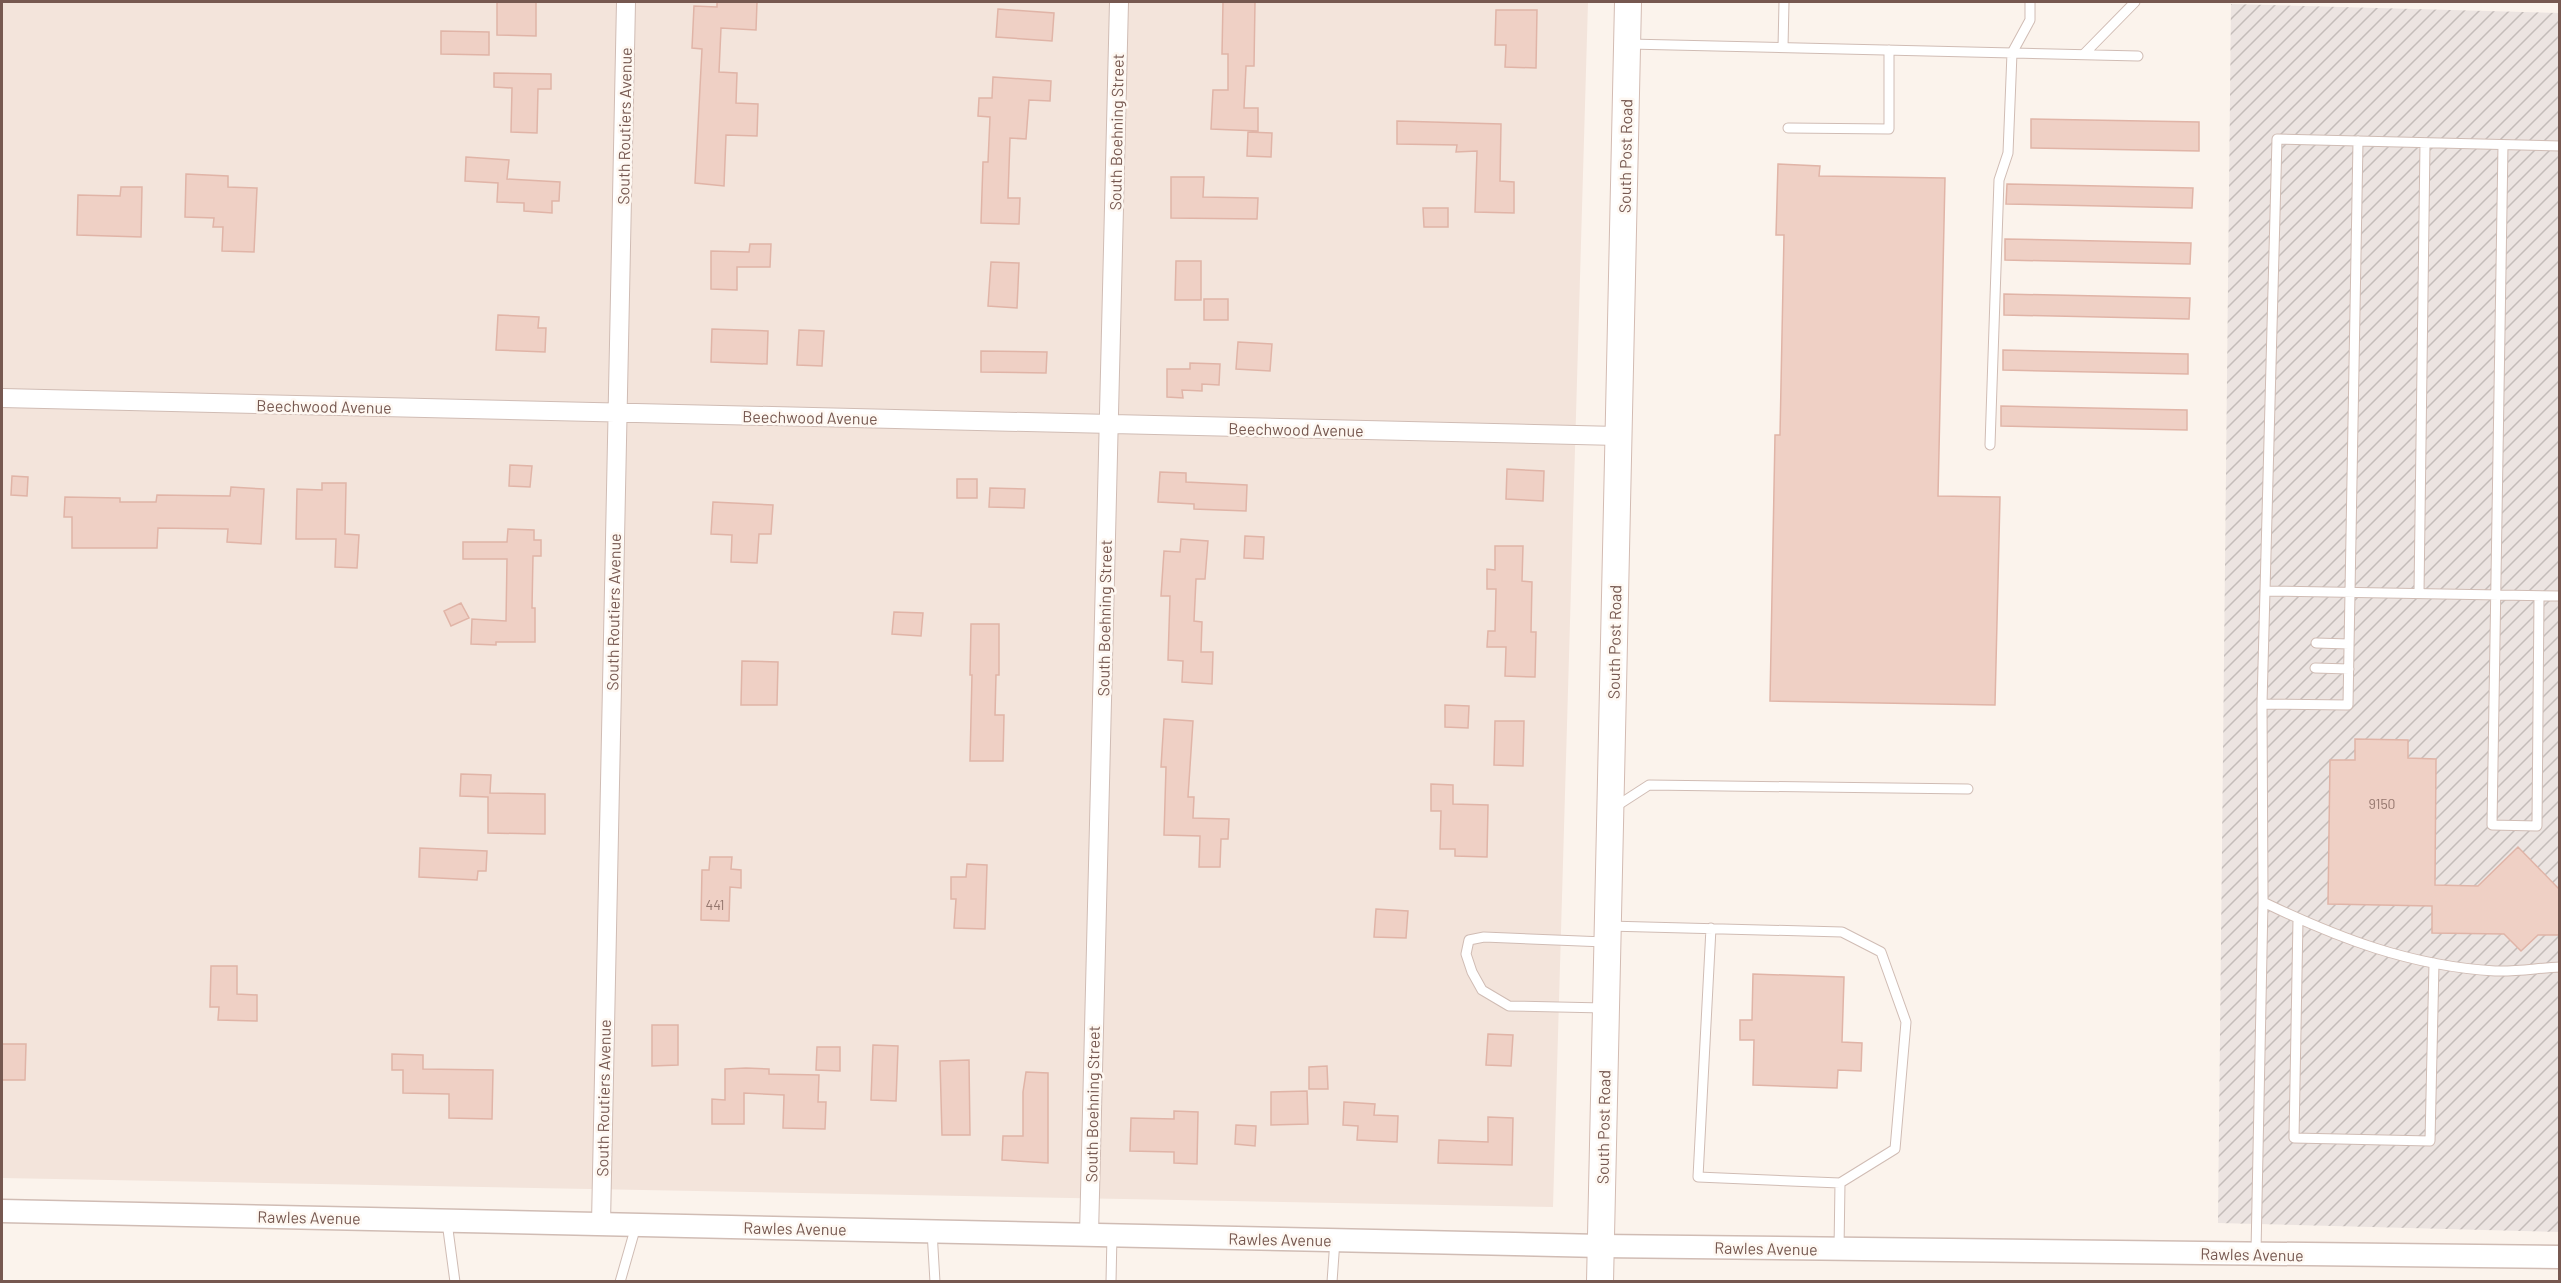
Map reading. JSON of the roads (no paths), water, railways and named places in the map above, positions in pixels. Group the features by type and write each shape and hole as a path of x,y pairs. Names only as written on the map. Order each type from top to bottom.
{"main road":[{"name":"South Post Road","path":"1600,1281 1628,2"}],"street":[{"name":"South Routiers Avenue","path":"601,1223 626,2"},
{"name":"South Boehning Street","path":"1089,1235 1119,2"},
{"name":"Beechwood Avenue","path":"2,398 1618,436"},
{"name":"Rawles Avenue","path":"2,1211 1601,1246 2559,1257"}],"lane":[{"path":"1783,47 1784,2"},
{"path":"1990,445 1999,180 2008,153 2012,53 2030,20 2030,2"},
{"path":"2084,54 2135,2"},
{"path":"1627,44 2138,56"},
{"path":"1788,128 1889,129 1889,50"},
{"path":"2256,1254 2263,902 2262,704 2263,666 2269,642 2266,591 2277,139 2559,146"},
{"path":"2262,704 2348,705 2358,141"},
{"path":"2418,593 2425,143"},
{"path":"2502,145 2492,825 2537,826 2540,596"},
{"path":"2266,591 2559,596"},
{"path":"2316,643 2349,644"},
{"path":"2263,666 2275,666"},
{"path":"2315,668 2349,669"},
{"path":"1610,810 1649,785 1968,789"},
{"path":"2263,902 2369,948 2433,963 2497,971 2559,967"},
{"path":"2298,918 2294,1138 2430,1141 2433,963"},
{"path":"1606,1008 1509,1006 1482,990 1472,972 1466,954 1469,940 1484,937 1608,934 1711,928 1842,932 1881,952 1906,1022 1894,1149 1840,1183 1698,1177 1711,928"},
{"path":"1839,1249 1840,1183"},
{"path":"447,1220 455,1281"},
{"path":"620,1281 637,1224"},
{"path":"932,1231 934,1281"},
{"path":"1111,1281 1112,1235"},
{"path":"1332,1281 1335,1240"}]}
